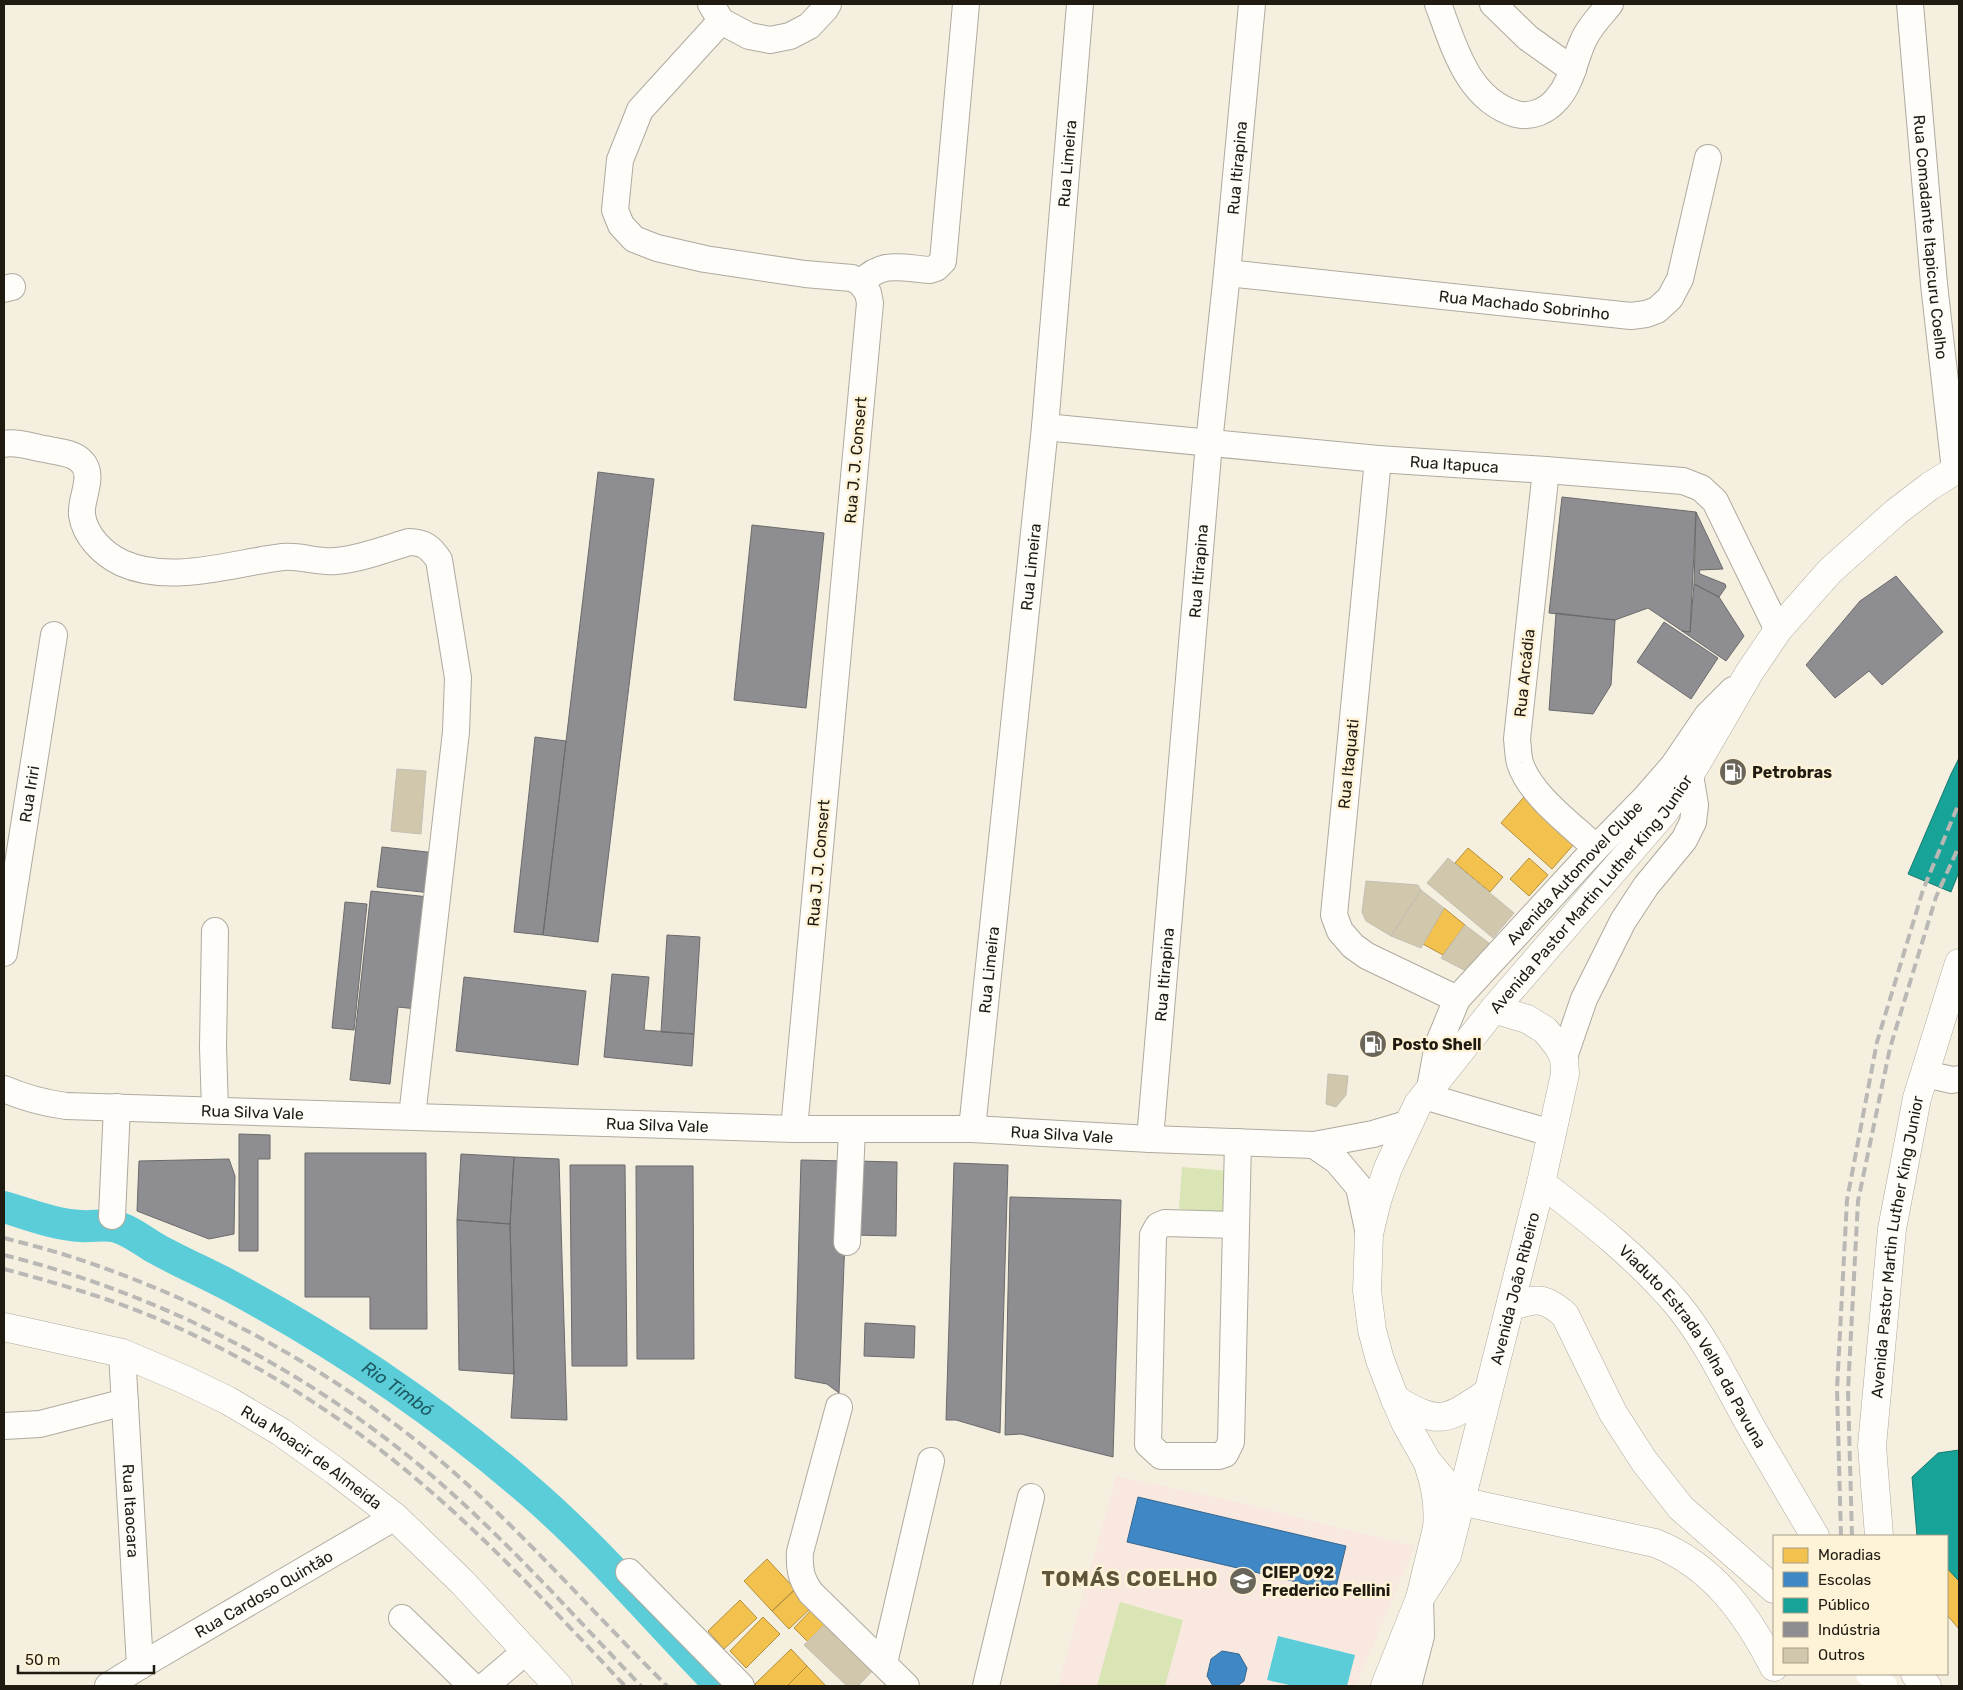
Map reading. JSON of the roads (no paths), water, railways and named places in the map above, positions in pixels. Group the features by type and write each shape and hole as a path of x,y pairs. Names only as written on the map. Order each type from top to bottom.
{"main road":[{"name":"Avenida Pastor Martin Luther King Junior","path":"1460,1501 1427,1461 1406,1424 1380,1360 1372,1330 1367,1291 1368,1234 1388,1168 1407,1124 1427,1092 1494,1009 1665,811 1690,775 1749,673 1778,630 1830,571 1916,497 1957,469"},
{"name":"Avenida Pastor Martin Luther King Junior","path":"1879,1535 1872,1446 1892,1229 1918,1098 1957,977"},
{"path":"1494,1009 1527,1019 1545,1030 1564,1057"},
{"name":"Avenida João Ribeiro","path":"1420,1598 1447,1556 1541,1183 1565,1074 1564,1057"},
{"name":"Viaduto Estrada Velha da Pavuna","path":"1541,1183 1591,1221 1677,1305 1715,1359 1750,1425 1814,1535"},
{"path":"1510,1307 1529,1300 1542,1300 1553,1304 1565,1315 1613,1413 1644,1461 1681,1508 1773,1588"},
{"name":"Rua Moacir de Almeida","path":"4,1327 122,1353 227,1400 281,1432 395,1517 463,1582 558,1686"},
{"path":"1395,1399 1416,1412 1439,1418 1458,1412 1487,1393"},
{"name":"Avenida João Ribeiro","path":"1385,1686 1420,1598 1438,1516 1436,1485 1427,1461"},
{"path":"1460,1501 1647,1540 1676,1551 1701,1568 1728,1595 1762,1643 1773,1665"},
{"path":"1871,1675 1883,1686"},
{"path":"1916,1675 1927,1686"}],"street":[{"path":"828,4 826,9 809,26 790,36 770,40 749,36 716,12 640,110 620,160 615,210 621,225 634,238 657,248 705,259 796,273 852,278 861,283 879,268 930,270 936,268 943,261 966,4"},
{"name":"Rua Limeira","path":"972,1129 1045,427 1080,4"},
{"name":"Rua Itirapina","path":"1150,1139 1209,443 1252,4"},
{"path":"1438,4 1458,58 1471,82 1491,102 1505,111 1521,115 1533,114 1547,109 1557,100 1565,88 1585,37 1610,4"},
{"path":"1493,4 1528,38 1573,70"},
{"name":"Rua Comadante Itapicuru Coelho","path":"1910,4 1934,284 1957,469"},
{"name":"Rua Machado Sobrinho","path":"1227,273 1631,316 1646,314 1657,310 1670,298 1680,280 1708,158"},
{"name":"Rua J. J. Consert","path":"794,1129 869,312 868,293 861,283"},
{"name":"Rua Itapuca","path":"1045,427 1378,459 1683,481 1701,488 1715,501 1778,630"},
{"path":"9,443 70,455 80,459 88,476 82,514 85,527 104,552 120,562 138,569 175,571 216,569 286,556 323,562 337,561 409,542 420,542 431,548 440,560 458,678 456,732 412,1116"},
{"name":"Rua Itaquati","path":"1378,459 1334,916 1340,932 1352,946 1367,956 1457,999"},
{"name":"Rua Arcádia","path":"1546,470 1517,739 1520,763 1532,785 1548,803 1596,848"},
{"name":"Rua Iriri","path":"4,953 11,869 54,635"},
{"name":"Avenida Automovel Clube","path":"1427,1092 1438,1045 1457,999 1596,848 1646,797 1672,766 1707,716 1749,673"},
{"path":"1564,1057 1584,999 1623,921 1646,886 1684,840 1693,822 1695,805 1690,775"},
{"path":"215,1110 213,1047 216,931"},
{"path":"1925,1074 1952,1080 1959,1079"},
{"name":"Rua Silva Vale","path":"4,1089 26,1098 47,1103 118,1107 794,1129 972,1129 1150,1139 1314,1145 1373,1134 1407,1124"},
{"path":"1427,1092 1551,1133"},
{"path":"112,1216 118,1107"},
{"path":"847,1242 852,1129"},
{"path":"1235,1225 1165,1223 1158,1226 1153,1235 1148,1444 1161,1456 1219,1456 1225,1454 1231,1442 1238,1142"},
{"path":"1314,1145 1338,1161 1359,1187 1368,1234"},
{"name":"Rua Itaocara","path":"122,1353 140,1666"},
{"path":"4,1426 40,1424 125,1402"},
{"path":"839,1408 800,1552 799,1568 803,1581 810,1593 906,1686"},
{"path":"884,1663 931,1460"},
{"path":"986,1686 1031,1496"},
{"name":"Rua Cardoso Quintão","path":"108,1686 395,1517"},
{"path":"629,1572 741,1686"},
{"name":"Avenida João Ribeiro","path":"1408,1686 1421,1636 1420,1598"},
{"path":"402,1618 472,1686"},
{"path":"485,1686 526,1651"}],"water":[{"path":"1278,1636 1355,1655 1347,1686 1294,1686 1267,1680"}],"waterway":[{"name":"Rio Timbó","path":"4,1207 61,1224 110,1226 133,1234 155,1248 274,1310 389,1382 426,1408 532,1493 605,1563 721,1686"}],"railway":[{"path":"1841,1535 1837,1389 1847,1200 1877,1042 1923,890 1959,803"},
{"path":"1852,1535 1848,1390 1858,1201 1890,1048 1936,897 1959,846"},
{"path":"4,1238 75,1258 123,1275 218,1316 264,1340 353,1394 395,1424 466,1483 525,1539 667,1686"},
{"path":"4,1255 116,1290 170,1312 274,1364 324,1395 372,1428 418,1464 477,1516 641,1686"},
{"path":"4,1269 103,1298 173,1325 254,1366 306,1397 372,1443 449,1507 521,1577 625,1686"},
{"path":"1874,1675 1877,1686"},
{"path":"1885,1675 1889,1686"}],"place":[{"name":"Petrobras","path":"1733,772"},
{"name":"Posto Shell","path":"1373,1044"},
{"name":"CIEP 092 Frederico Fellini","path":"1243,1581"}],"district":[{"name":"TOMÁS COELHO","path":"1130,1579"}]}
